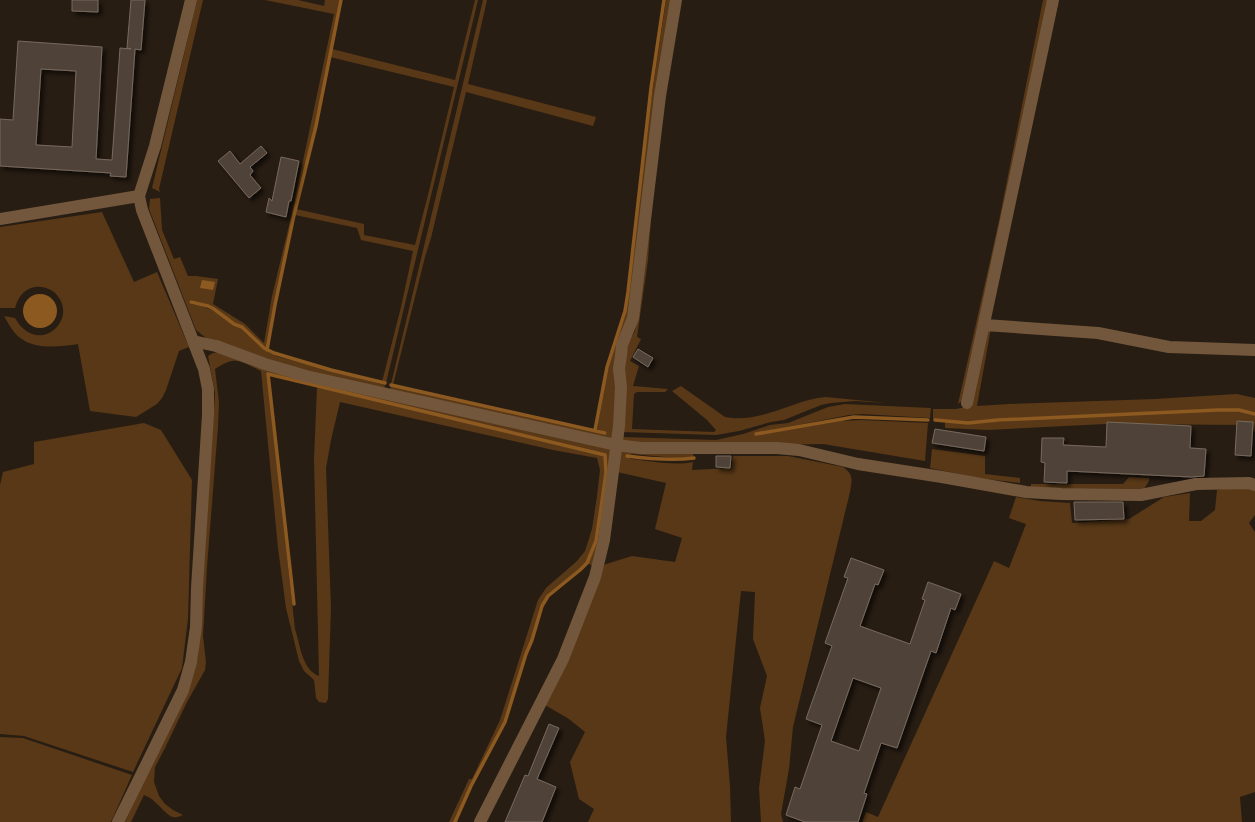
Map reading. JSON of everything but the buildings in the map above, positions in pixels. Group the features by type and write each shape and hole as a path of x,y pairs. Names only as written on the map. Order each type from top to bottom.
{"street":[{"path":"118,822 183,690 192,655 196,627 197,588 208,415 208,389 204,369 142,210 139,196 155,146 191,0"},
{"path":"480,822 563,659 595,577 604,540 619,419 620,355 622,345 633,318 660,96 676,0"},
{"path":"967,403 985,325 1053,0"},
{"path":"0,219 139,196"},
{"path":"985,325 1098,333 1169,347 1255,350"},
{"path":"193,342 216,346 265,364 312,377 616,445 641,448 777,448 799,450 858,464 1026,492 1140,495 1196,484 1249,483 1255,485"}],"shaded area":[{"path":"197,0 203,0 159,189 160,192 152,188"},
{"path":"265,0 298,0 324,6 325,0 340,0 315,126 293,215 274,305 267,349 242,325 233,322 216,308 190,300 189,302 191,304 215,311 233,324 240,327 263,349 276,356 385,385 384,389 324,377 206,338 196,330 149,209 150,199 160,198 162,230 174,259 180,257 188,276 218,279 213,304 245,324 264,343 272,296 292,213 334,14"},
{"path":"475,0 478,0 386,383 382,382 401,307 413,251 361,240 357,228 295,215 296,209 364,224 364,235 415,245 454,87 330,57 332,49 455,80"},
{"path":"483,0 487,0 468,84 596,117 593,126 466,92 431,238 393,385 391,384"},
{"path":"666,0 674,0 614,442 390,390 391,386 607,434 607,432 597,429 606,376 629,292 651,101"},
{"path":"1043,0 1049,0 963,400 958,404 999,221"},
{"path":"652,205 648,260 637,337 641,339 630,361 639,366 633,386 668,389 665,392 637,392 634,394 632,429 714,432 716,430 707,420 672,391 681,386 725,417 738,418 764,415 801,402 826,397 887,403 855,401 831,403 821,405 784,420 716,435 622,432 621,393 623,367 629,343 635,331"},
{"path":"102,212 134,282 157,272 189,347 179,351 162,398 157,404 136,417 90,411 78,344 53,347 36,345 28,342 20,338 14,332 4,316 15,318 24,329 34,335 44,335 52,331 59,324 63,315 62,305 55,293 44,288 31,288 22,294 15,308 0,308 0,227"},
{"path":"202,280 215,282 213,290 200,288"},
{"path":"37,294 43,294 47,295 54,301 57,311 56,318 50,325 43,328 37,328 33,327 26,321 23,314 23,308 24,304 30,297"},
{"path":"991,328 977,406 1155,399 1237,394 1255,398 1255,413 1239,409 1218,409 1017,418 968,422 933,419 933,409 956,409 965,407 986,330"},
{"path":"213,353 225,353 605,447 611,450 602,538 593,566 587,563 597,541 607,473 605,454 267,373 295,629 305,662 313,673 319,676 314,459 317,387 604,455 605,473 595,540 586,562 579,570 547,595 541,605 505,722 470,786 454,822 449,822 469,779 472,779 500,720 538,600 546,588 577,561 585,551 592,529 597,496 600,470 597,458 553,450 340,402 326,468 331,608 328,699 326,703 319,702 316,698 314,680 304,671 299,661 286,608 278,548 261,371 248,364 238,361 228,362 215,369 219,402 203,636 206,662 205,670 187,702 155,767 154,782 159,796 165,804 183,815 176,817 170,816 144,795 131,822 125,822 184,695 194,671 198,656 215,393 208,356"},
{"path":"845,404 931,408 930,418 862,414 849,415 757,433 757,435 840,421 861,420 928,423 925,461 823,444 716,446 621,443 622,437 716,440 743,434 770,425 788,423 828,407"},
{"path":"1239,411 1255,414 1255,432 1253,431 1253,425 1105,424 988,430 945,428 945,422 968,424 1018,420"},
{"path":"144,423 161,430 192,480 188,619 182,668 133,772 24,736 0,734 0,485 3,472 34,464 34,442"},
{"path":"620,449 694,451 693,457 675,458 632,454 627,456 631,459 662,463 678,464 693,462 692,470 731,468 733,456 788,456 843,467 851,475 852,481 850,492 793,727 789,769 781,814 783,822 761,822 759,788 765,741 760,708 767,676 753,639 755,592 741,591 726,737 731,822 588,822 594,809 579,799 570,762 585,732 569,719 545,705 603,565 632,556 675,562 682,538 655,529 666,483 617,472"},
{"path":"932,449 985,456 985,474 1020,478 1020,483 978,478 930,468"},
{"path":"1129,477 1149,478 1149,481 1144,489 1031,488 1031,484 1123,484"},
{"path":"1238,486 1255,490 1255,515 1249,523 1255,532 1255,792 1240,797 1242,822 862,822 866,812 878,817 994,561 1009,568 1026,524 1009,518 1016,497 1040,501 1070,503 1072,523 1129,519 1164,497 1190,493 1189,521 1201,521 1215,510 1217,490"},
{"path":"0,737 23,738 132,775 111,822 0,822"}],"waterway":[{"path":"267,350 294,215 316,126 341,0"},
{"path":"595,430 607,367 625,311 651,88 664,0"},
{"path":"191,302 214,309 234,324 242,327 264,348 274,353 331,370 385,383"},
{"path":"294,604 268,374 605,455 606,473 596,541 587,563 548,596 542,606 505,722 471,786 455,822"},
{"path":"391,385 605,433"},
{"path":"935,420 968,423 998,420 1218,410 1239,410 1255,414"},
{"path":"756,434 854,417 928,420"},
{"path":"627,456 660,459 694,458"}]}
